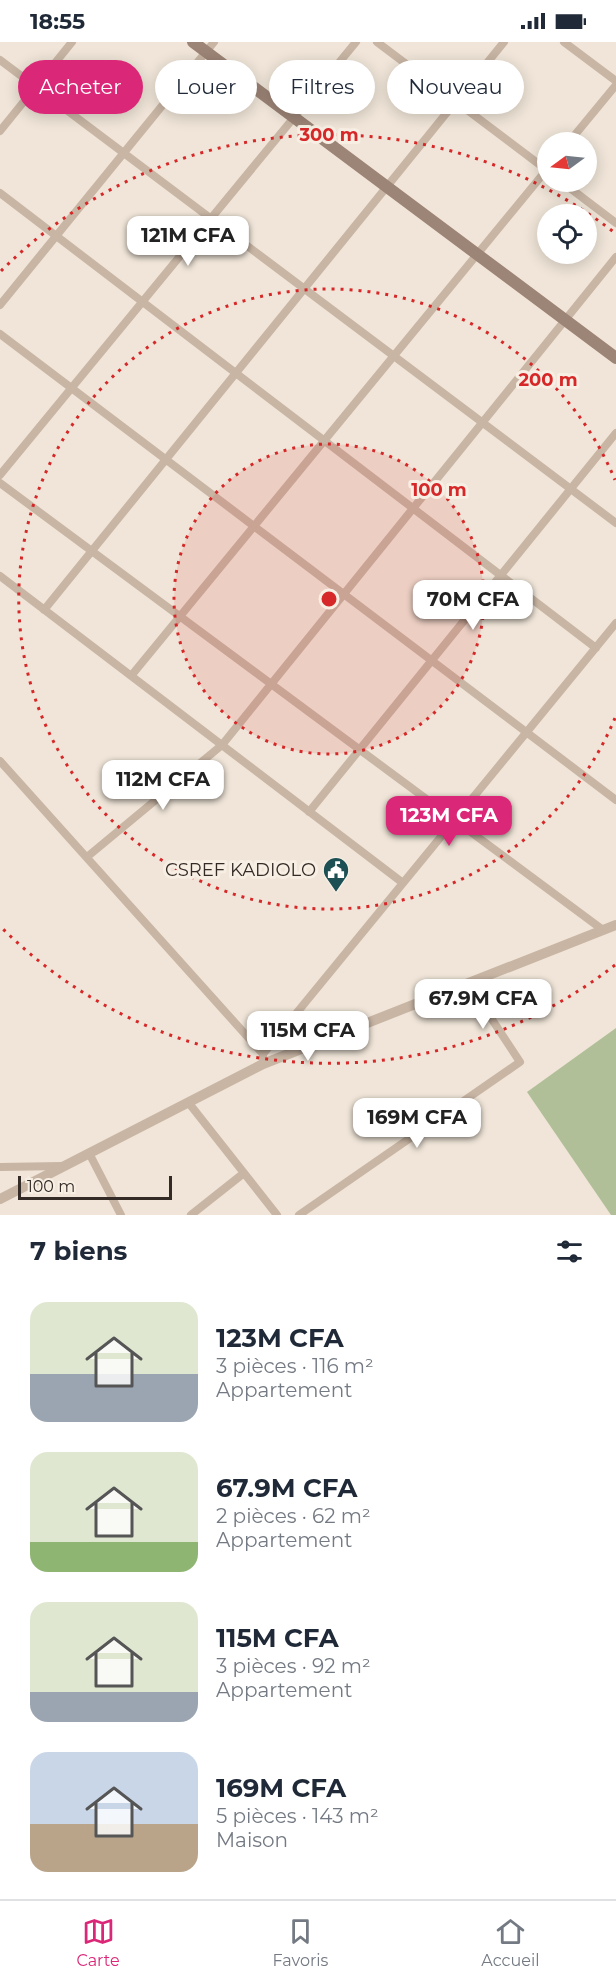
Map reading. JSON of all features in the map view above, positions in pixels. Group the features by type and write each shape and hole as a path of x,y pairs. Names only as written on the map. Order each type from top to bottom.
{"main road":[{"path":"193,42 210,47 294,117 616,358"}],"street":[{"path":"58,60 72,42"},
{"path":"0,475 356,42"},
{"path":"377,42 401,60"},
{"path":"489,60 504,42"},
{"path":"564,42 616,83 577,132"},
{"path":"0,304 210,47"},
{"path":"0,60 18,74"},
{"path":"0,131 18,109"},
{"path":"72,114 616,523"},
{"path":"44,610 446,114"},
{"path":"473,114 537,162"},
{"path":"131,676 537,182"},
{"path":"575,192 616,223"},
{"path":"0,193 596,648"},
{"path":"87,857 222,745 616,257"},
{"path":"0,334 616,800"},
{"path":"309,812 616,433"},
{"path":"0,483 603,930"},
{"path":"0,576 403,883"},
{"path":"263,1059 403,883 616,623"},
{"path":"0,761 263,1059"},
{"path":"0,1199 188,1102 263,1059 616,925"},
{"path":"299,1215 520,1062 468,983"},
{"path":"188,1102 277,1215"},
{"path":"89,1153 121,1215"},
{"path":"0,1167 65,1166"},
{"path":"191,1215 244,1173"}],"green space":[{"path":"616,1028 616,1215 611,1215 527,1092"}],"place":[{"name":"CSREF KADIOLO","path":"336,893"}]}
